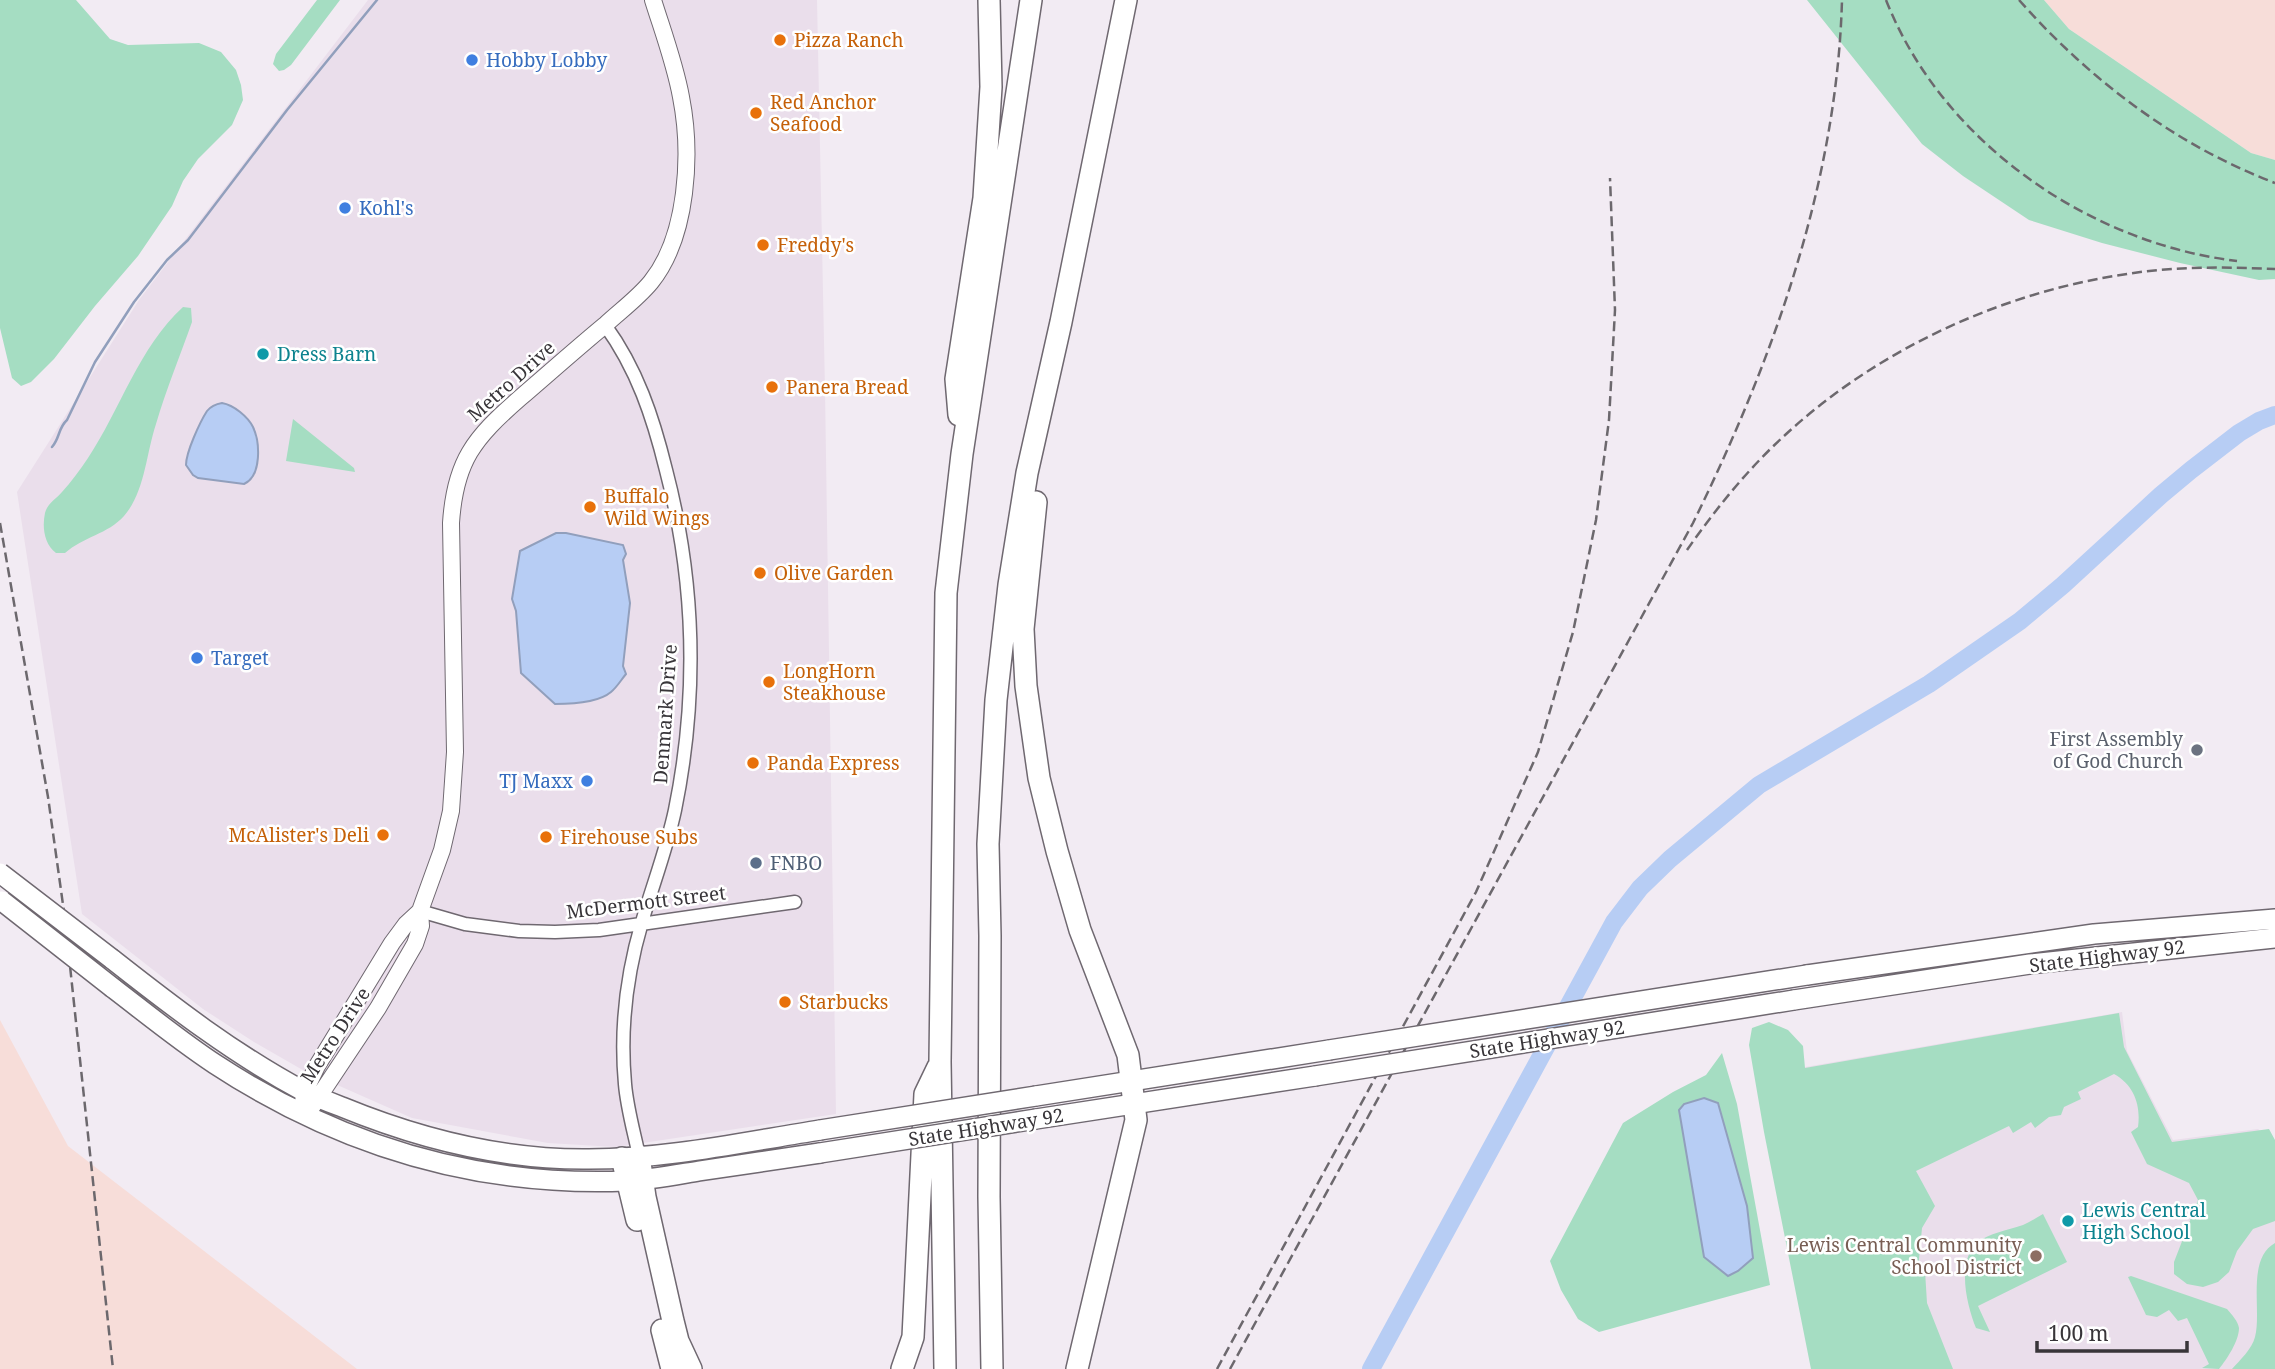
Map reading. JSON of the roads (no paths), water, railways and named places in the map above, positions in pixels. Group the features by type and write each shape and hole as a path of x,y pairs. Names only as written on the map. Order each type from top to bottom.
{"highway":[{"path":"962,454 956,379 984,198 991,87 989,0"},
{"path":"946,1369 940,1062 946,593 962,454 1031,0"},
{"path":"992,1369 988,844 996,700 1009,585 1027,473 1126,0"},
{"path":"1044,399 1023,629 1032,729 1039,778 1057,852 1080,930 1128,1055 1136,1120 1077,1369"},
{"path":"902,1369 913,1337 925,1094 940,1062"},
{"path":"631,1157 644,1244 672,1369"},
{"path":"635,1180 645,1197 678,1341 691,1369"}],"main road":[{"name":"State Highway 92","path":"0,873 194,1023 237,1052 312,1095 422,1135 505,1153 546,1158 631,1157 820,1130 1807,975 2094,934 2275,919"},
{"name":"State Highway 92","path":"1,901 214,1063 301,1113 326,1126 381,1147 452,1166 533,1180 635,1180 2030,964 2275,938"}],"street":[{"name":"Metro Drive","path":"301,1113 312,1107 312,1095 339,1065 378,1008 415,943 421,926 419,911 440,858 451,811 454,752 451,523 454,492 461,467 480,437 503,413 651,283 664,262 678,223 684,191 684,110 653,0"},
{"name":"Denmark Drive","path":"605,325 635,374 653,421 677,512 689,605 690,685 685,755 668,842 642,924 629,982 624,1031 631,1157"},
{"name":"McDermott Street","path":"419,911 465,924 519,931 598,930 795,902"}],"water":[{"path":"222,403 244,416 255,433 257,466 250,480 244,484 198,478 186,465 191,445 204,416 210,408"},
{"path":"556,533 623,545 630,603 623,666 626,674 606,696 569,704 555,704 521,673 516,611 512,599 520,551"},
{"path":"1704,1098 1718,1103 1747,1206 1753,1258 1728,1276 1704,1257 1679,1110 1684,1104"}],"waterway":[{"path":"52,447 95,362 134,302 167,260 188,240 287,110 377,0"},
{"path":"1371,1369 1614,922 1640,888 1670,859 1759,785 1929,684 2020,621 2191,470 2239,433 2275,415"}],"railway":[{"path":"1230,1369 1693,523 1722,461 1774,334 1814,203 1828,136 1842,0"},
{"path":"1886,0 1911,51 1944,98 1982,140 2027,177 2075,208 2127,233 2181,250 2237,261"},
{"path":"2019,0 2074,57 2136,107 2203,149 2275,183"},
{"path":"1217,1369 1476,892 1538,752 1573,632 1596,520 1609,420 1615,310 1610,178"},
{"path":"1687,550 1757,463 1819,406 1858,377 1943,330 2034,295 2127,274 2182,268 2275,269"},
{"path":"0,523 48,797 65,919 113,1369"}],"place":[{"name":"Pizza Ranch","path":"780,40"},
{"name":"Hobby Lobby","path":"472,60"},
{"name":"Red Anchor Seafood","path":"756,113"},
{"name":"Kohl's","path":"345,208"},
{"name":"Freddy's","path":"763,245"},
{"name":"Dress Barn","path":"263,354"},
{"name":"Panera Bread","path":"772,387"},
{"name":"Buffalo Wild Wings","path":"590,507"},
{"name":"Olive Garden","path":"760,573"},
{"name":"Target","path":"197,658"},
{"name":"LongHorn Steakhouse","path":"769,682"},
{"name":"First Assembly of God Church","path":"2197,750"},
{"name":"Panda Express","path":"753,763"},
{"name":"TJ Maxx","path":"587,781"},
{"name":"McAlister's Deli","path":"383,835"},
{"name":"Firehouse Subs","path":"546,837"},
{"name":"FNBO","path":"756,863"},
{"name":"Starbucks","path":"785,1002"},
{"name":"Lewis Central High School","path":"2068,1221"},
{"name":"Lewis Central Community School District","path":"2036,1256"}]}
